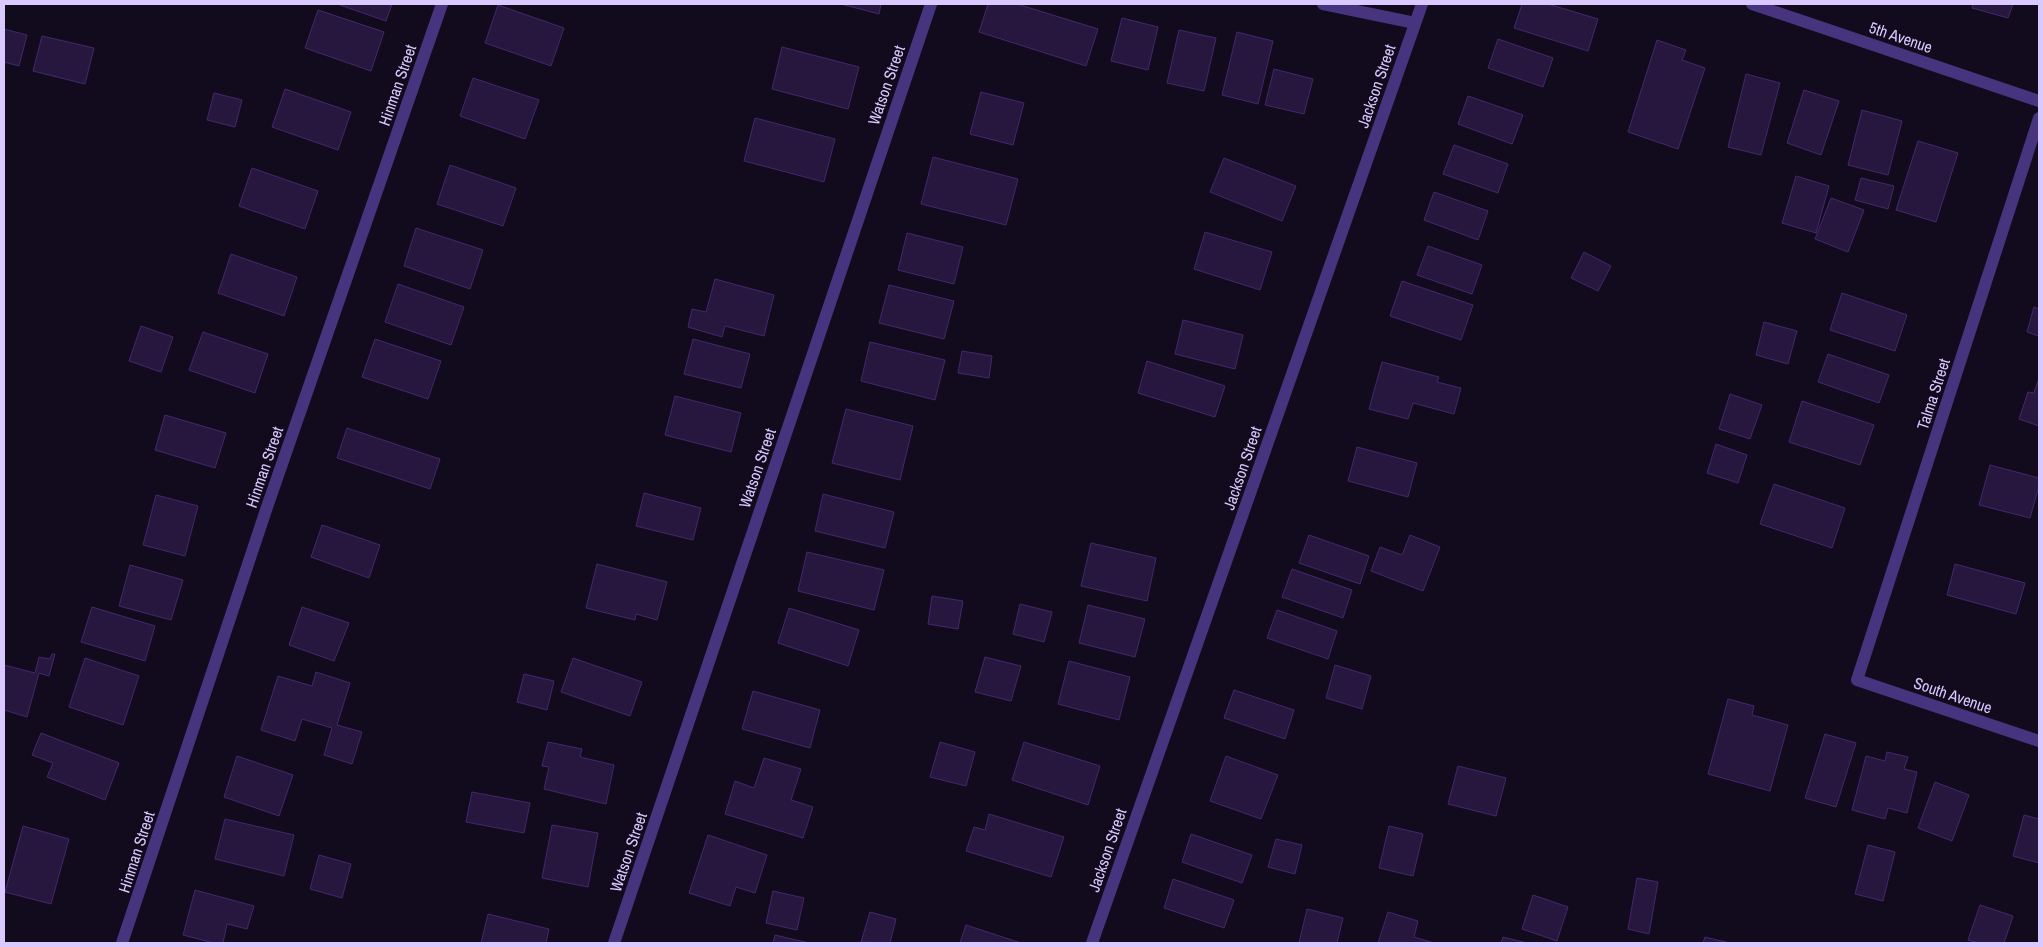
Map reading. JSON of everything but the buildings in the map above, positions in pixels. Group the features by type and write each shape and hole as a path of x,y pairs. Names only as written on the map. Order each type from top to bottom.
{"street":[{"name":"Hinman Street","path":"122,943 266,510 442,4"},
{"name":"Watson Street","path":"614,943 931,4"},
{"path":"1323,4 1415,23"},
{"name":"Jackson Street","path":"1092,943 1422,4"},
{"name":"5th Avenue","path":"1752,4 2039,101"},
{"name":"Talma Street","path":"1857,680 2039,118"},
{"name":"South Avenue","path":"1857,680 2039,741"}]}
